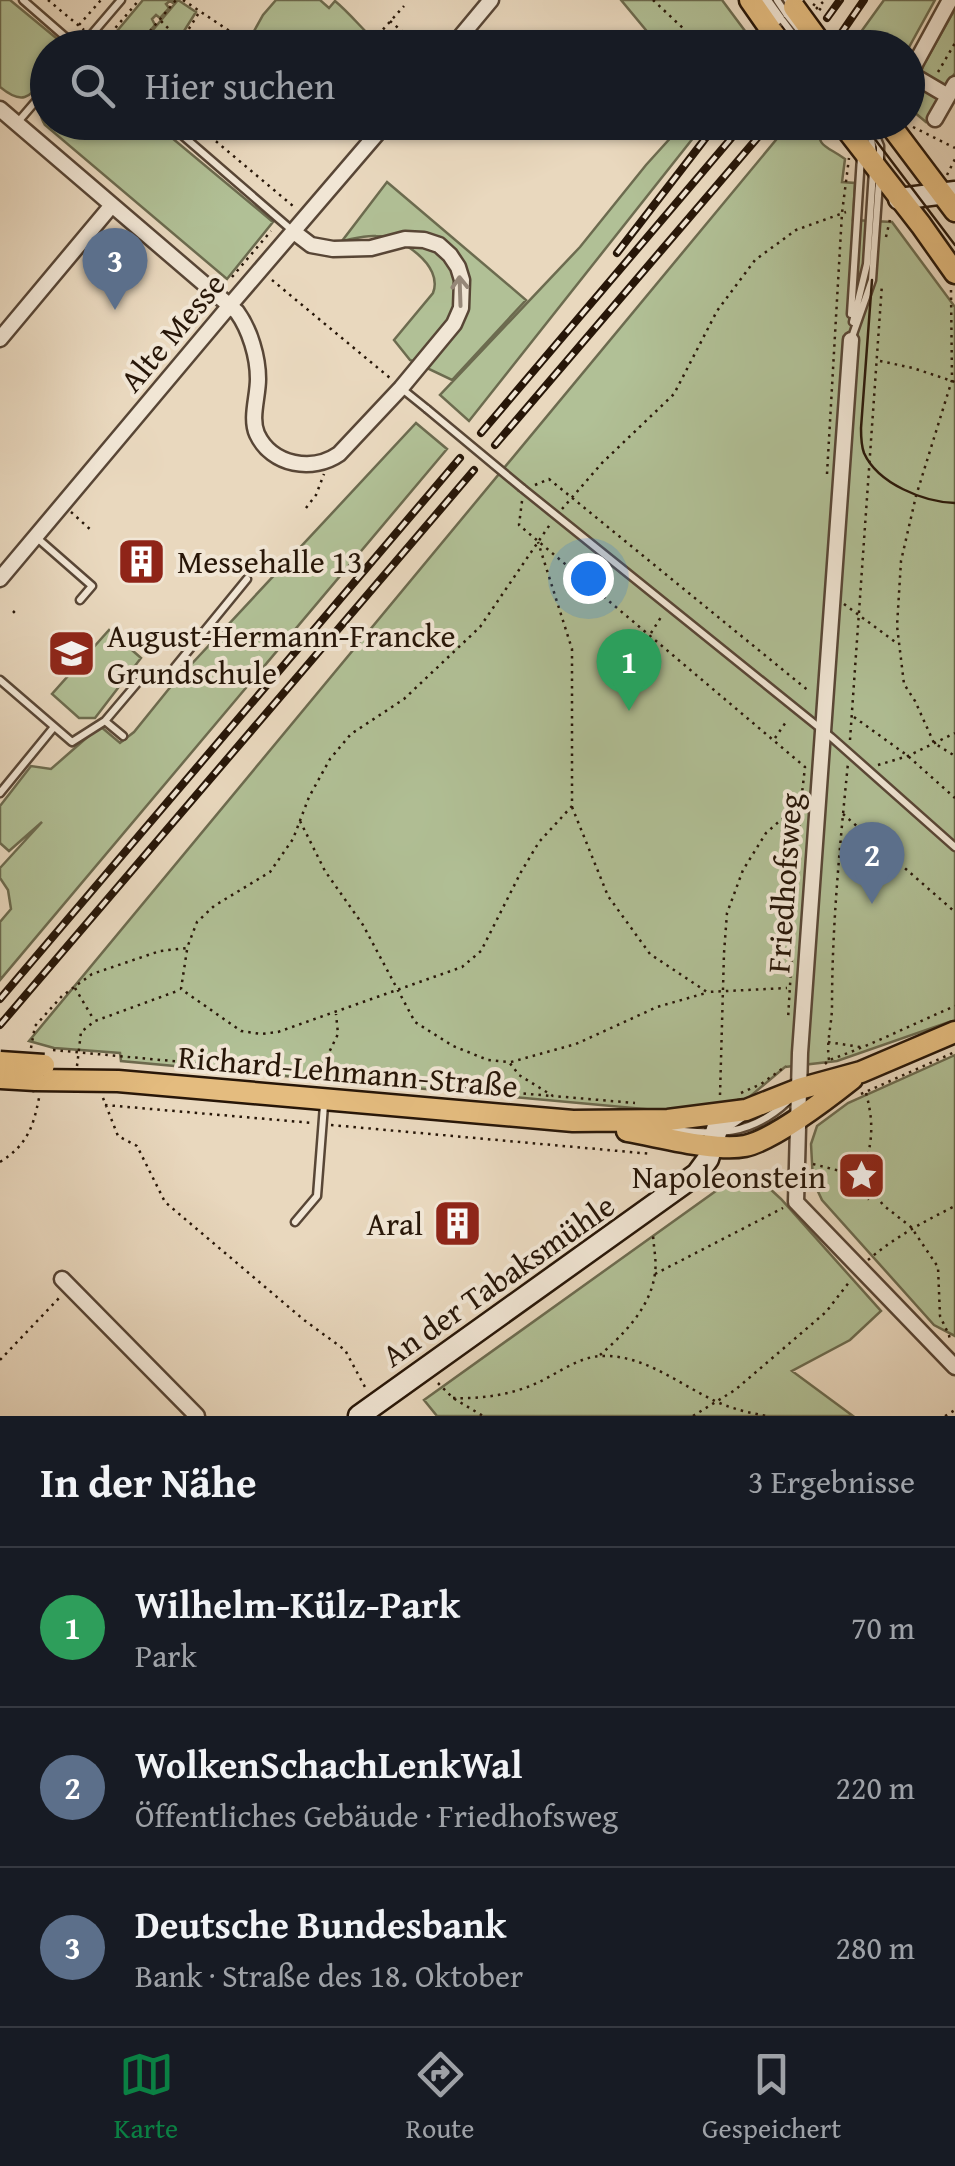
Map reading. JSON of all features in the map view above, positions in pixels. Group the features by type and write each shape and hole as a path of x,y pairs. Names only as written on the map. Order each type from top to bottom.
{"main road":[{"path":"750,0 786,20"},
{"path":"852,140 896,205 921,225 953,280"},
{"path":"904,140 948,188 955,211"},
{"path":"896,205 948,188"},
{"name":"An der Tabaksmühle","path":"798,1117 955,1032"},
{"name":"Richard-Lehmann-Straße","path":"0,1078 41,1065 78,1061 110,1081"},
{"name":"Richard-Lehmann-Straße","path":"0,1062 41,1065 110,1081 573,1121 711,1137"},
{"name":"An der Tabaksmühle","path":"371,1412 691,1179 706,1163 711,1137 722,1121 799,1089 863,1082"},
{"name":"Richard-Lehmann-Straße","path":"682,1120 740,1111"},
{"name":"Richard-Lehmann-Straße","path":"573,1121 692,1121 711,1137 734,1147 754,1143 798,1117"}],"street":[{"path":"467,30 491,0"},
{"path":"925,45 950,0"},
{"path":"925,84 952,90 935,119"},
{"path":"0,110 30,135"},
{"path":"36,140 241,316 254,352 258,380 256,433 280,457 307,465 339,454 401,388 454,324 463,297 458,267 450,255 424,240 332,249 310,245 294,232"},
{"name":"Alte Messe","path":"0,579 373,140"},
{"path":"0,340 112,205"},
{"name":"Friedhofsweg","path":"796,1202 800,1053 851,340"},
{"path":"796,1202 951,1363"},
{"path":"66,1283 197,1416"}],"lane":[{"path":"23,0 58,30"},
{"path":"95,30 120,0"},
{"path":"766,0 786,20"},
{"path":"17,124 30,108"},
{"path":"187,140 294,232"},
{"path":"866,162 871,140"},
{"name":"Friedhofsweg","path":"851,340 857,208 866,162"},
{"name":"Friedhofsweg","path":"851,340 872,280 866,162"},
{"name":"Friedhofsweg","path":"851,340 867,264 866,162"},
{"path":"401,388 823,730 955,847"},
{"path":"36,537 92,586 80,600"},
{"path":"175,666 248,580"},
{"path":"0,680 72,742 105,721 144,675"},
{"path":"105,721 123,736"},
{"path":"0,793 54,727"},
{"path":"711,1137 759,1123 799,1089"},
{"path":"294,1222 317,1196 325,1099"}],"path":[{"path":"48,0 83,30"},
{"path":"79,26 101,0"},
{"path":"114,30 139,0"},
{"path":"151,30 176,0"},
{"path":"183,0 228,30"},
{"path":"652,0 684,30"},
{"path":"786,20 818,8 823,2"},
{"path":"382,30 404,6"},
{"path":"818,8 825,13"},
{"path":"188,30 200,11"},
{"path":"160,20 170,30"},
{"path":"390,21 401,30"},
{"path":"930,86 955,43"},
{"path":"925,133 955,148"},
{"path":"215,140 292,206"},
{"path":"948,188 947,177 955,159"},
{"path":"826,489 842,213 866,162"},
{"path":"885,241 896,205"},
{"path":"181,989 187,948 197,922 214,906 270,872 293,839 330,759 351,734 404,699 480,627 556,516 602,463 674,394 717,310 755,260 796,230 857,208"},
{"path":"232,278 272,231"},
{"path":"883,271 852,716 908,756 955,798"},
{"path":"272,280 386,373"},
{"path":"953,280 954,381 916,496 901,561 896,626 904,684 934,743 955,756"},
{"path":"878,361 954,381"},
{"path":"306,508 324,478 323,462"},
{"path":"788,1026 805,766 519,525 523,488 549,479 810,692"},
{"path":"63,504 92,530"},
{"path":"537,540 572,649 572,806 608,896 650,954 707,992"},
{"path":"860,615 899,645"},
{"path":"148,637 157,635 164,641"},
{"path":"802,701 814,684"},
{"path":"774,739 786,722"},
{"path":"866,769 908,756 955,733"},
{"path":"846,776 832,1020 826,1042 829,1060 955,1006"},
{"path":"787,1065 761,1084 719,1100 728,914 743,870 766,834 801,802"},
{"path":"181,989 241,1031 261,1034 278,1032 462,967 481,951 538,842 572,806"},
{"path":"843,814 955,912"},
{"path":"300,822 325,871 363,925 415,1022 453,1046 488,1060 509,1062 576,1044 658,1007 707,992 788,988"},
{"path":"0,1162 33,1129 41,1065 34,1026 62,996 92,974 160,951 187,948"},
{"path":"74,986 94,1021"},
{"path":"78,1061 81,1032 94,1021 181,989"},
{"path":"318,1074 338,1034 336,1012"},
{"path":"826,1042 864,1048"},
{"path":"853,1098 863,1082 955,1052"},
{"path":"41,1065 78,1061 318,1074 648,1104"},
{"path":"509,1062 519,1074 553,1096"},
{"path":"110,1081 106,1105 118,1136 137,1146 165,1202 345,1350 371,1412"},
{"path":"863,1082 873,1134 866,1165"},
{"path":"106,1105 654,1154"},
{"path":"851,1159 880,1170 868,1200 840,1188 845,1173 851,1159"},
{"path":"796,1160 845,1173"},
{"path":"872,1190 911,1227 938,1267 940,1316 950,1335 951,1363"},
{"path":"655,1274 796,1202"},
{"path":"693,1416 735,1390 826,1312 860,1268 892,1240 955,1206"},
{"path":"599,1356 634,1321 644,1304 655,1274 653,1232"},
{"path":"0,1360 66,1283"},
{"path":"453,1398 492,1396 522,1388 599,1356 644,1364 716,1402 767,1416"},
{"path":"438,1384 483,1416"},
{"path":"945,1416 955,1410"}],"green space":[{"path":"0,0 10,0 46,30 30,30 30,93 15,97 0,87"},
{"path":"143,0 175,0 166,4 169,8 160,18 156,15 152,19 155,25 151,30 118,30"},
{"path":"178,0 196,12 185,30 153,30"},
{"path":"276,0 320,0 329,8 335,1 365,30 255,30"},
{"path":"621,0 722,0 744,30 646,30"},
{"path":"884,0 935,0 918,30 862,30"},
{"path":"955,9 955,73 926,122 925,62"},
{"path":"63,140 174,140 273,222 227,279"},
{"path":"669,140 692,140 469,421 440,395 580,247"},
{"path":"776,140 820,140 845,159 842,182 855,183 853,220 892,222 955,307 955,1020 837,1061 785,1067 747,1099 725,1106 666,1111 121,1061 120,1053 54,1048 29,1041"},
{"path":"387,182 526,300 452,380 410,360 394,340 433,293 435,283 426,263 418,254 386,237 342,241"},
{"path":"416,423 447,449 0,980 0,922 11,909 0,868 42,822 9,851 0,843 0,806 31,766 51,769 100,726 120,743 134,732 172,685"},
{"path":"109,630 141,658 95,718 79,718 52,694"},
{"path":"955,1055 955,1336 934,1325 822,1200 813,1181 811,1144 817,1126 848,1103"},
{"path":"750,1177 781,1199 881,1311 850,1340 792,1371 853,1416 437,1416 424,1400 730,1178"}],"tram line":[{"path":"876,140 955,245"},
{"path":"872,280 861,428 864,453 880,474 903,489 955,503"}],"railway":[{"path":"827,18 840,0"},
{"path":"843,30 864,0"},
{"path":"617,253 704,140"},
{"path":"481,433 730,140"},
{"path":"495,445 756,140"},
{"path":"0,999 460,458"},
{"path":"0,1025 474,470"}],"place":[{"name":"Deutsche Bundesbank","path":"115,310"},
{"name":"Messehalle 13","path":"142,561"},
{"name":"August-Hermann-Francke Grundschule","path":"72,653"},
{"name":"Wilhelm-Külz-Park","path":"629,711"},
{"name":"WolkenSchachLenkWal","path":"872,904"},
{"name":"Napoleonstein","path":"861,1176"},
{"name":"Aral","path":"458,1223"}]}
